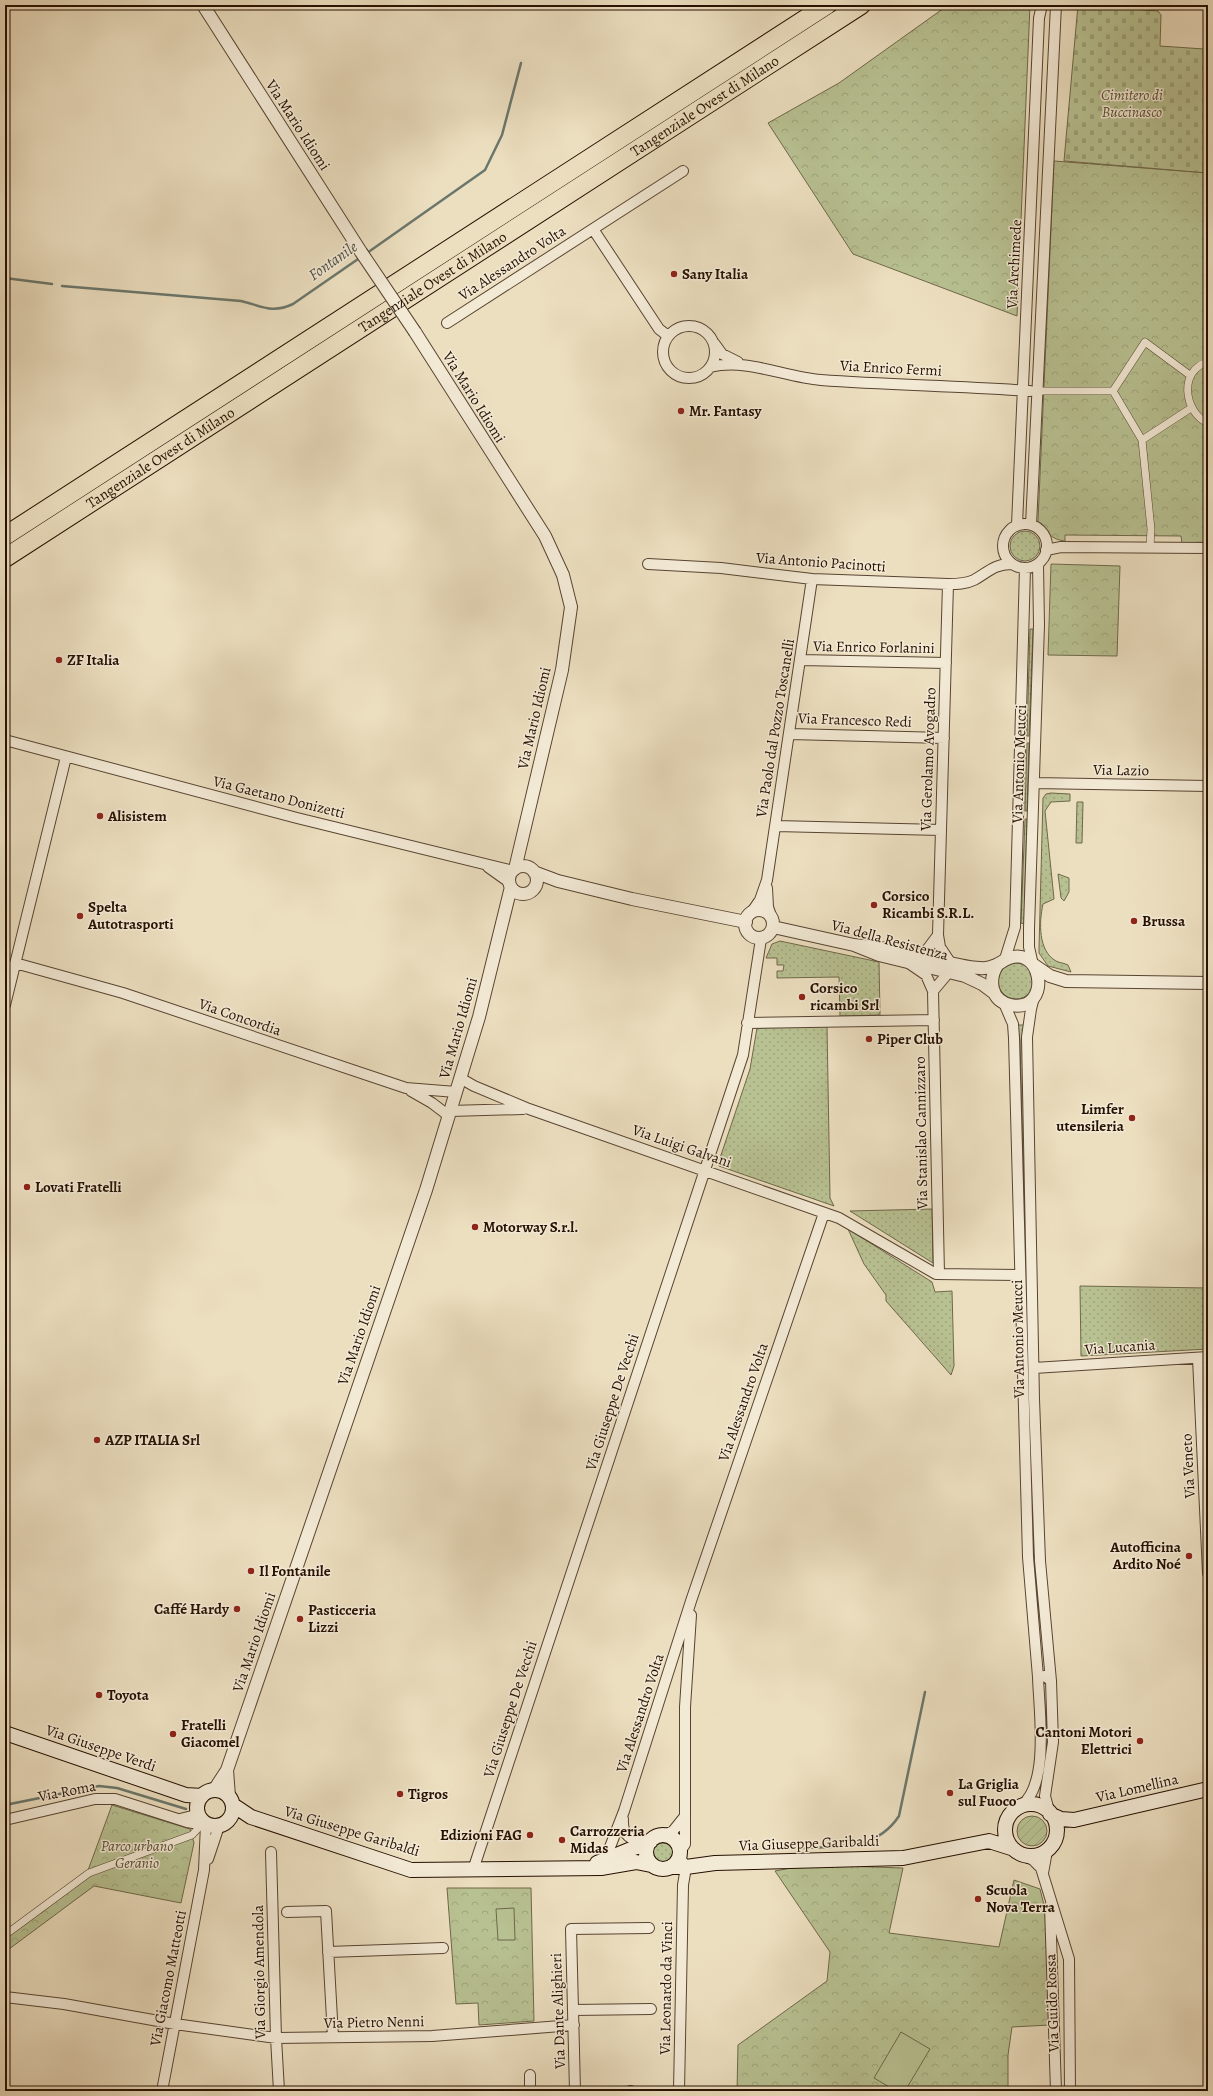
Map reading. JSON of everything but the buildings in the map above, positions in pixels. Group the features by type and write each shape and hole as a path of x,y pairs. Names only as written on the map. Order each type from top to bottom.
{"highway":[{"name":"Tangenziale Ovest di Milano","path":"5,536 828,5"},
{"name":"Tangenziale Ovest di Milano","path":"5,558 861,5"}],"main road":[{"name":"Via Giuseppe Verdi","path":"5,1733 186,1795 205,1812 220,1790 231,1806"},
{"name":"Via Lomellina","path":"1050,1814 1061,1819 1074,1820 1208,1789"},
{"path":"1006,1824 989,1841 1011,1848 1024,1856 1039,1855 1047,1851 1055,1838 1056,1827 1050,1814 1044,1808 1035,1805 1021,1806 1009,1816 1006,1824 1006,1835 1011,1848"},
{"name":"Via Giuseppe Garibaldi","path":"231,1806 251,1817 407,1869 473,1870 587,1867 601,1868 636,1862 651,1864"},
{"path":"205,1812 226,1822 231,1806"},
{"name":"Via Lomellina","path":"1055,1838 1068,1824 1074,1820"},
{"path":"667,1836 676,1841 678,1861 657,1868 651,1864 646,1855 648,1845 652,1840 667,1836"},
{"name":"Via Giuseppe Garibaldi","path":"587,1867 652,1840"},
{"name":"Via Giuseppe Garibaldi","path":"678,1861 715,1863 903,1858 989,1841"}],"street":[{"name":"Via Mario Idiomi","path":"203,5 545,536 563,575 571,607 562,670 513,881 479,1017 450,1114 227,1770 205,1812"},
{"name":"Via Archimede","path":"1017,525 1039,18 1042,5"},
{"name":"Via Archimede","path":"1031,525 1056,5"},
{"name":"Via Alessandro Volta","path":"447,323 683,171"},
{"path":"593,229 659,329 668,336"},
{"path":"714,343 715,356 710,367 700,376 694,378 682,377 671,371 664,360 663,347 668,336 681,327 693,326 704,331 714,343 722,354 744,365"},
{"path":"1113,391 1145,342 1191,376"},
{"path":"1208,362 1197,368 1191,376 1188,384 1188,394 1191,408 1200,419 1208,423"},
{"path":"710,367 729,364 744,365"},
{"name":"Via Enrico Fermi","path":"744,365 820,380 1038,391"},
{"path":"1038,391 1113,391"},
{"path":"1113,391 1142,440 1151,529 1150,548"},
{"path":"1142,440 1191,408"},
{"path":"1017,525 1031,525 1043,534 1046,546 1038,564 1025,568 1011,564 1002,548 1006,534 1017,525"},
{"path":"1046,546 1208,548"},
{"name":"Via Antonio Pacinotti","path":"988,570 1002,548"},
{"name":"Via Antonio Pacinotti","path":"648,564 721,568 812,579 963,584 974,580 988,570 1004,564 1011,564"},
{"name":"Via Antonio Meucci","path":"1033,964 1029,928 1039,626 1038,564"},
{"name":"Via Antonio Meucci","path":"1002,962 1015,927 1025,568"},
{"name":"Via Paolo dal Pozzo Toscanelli","path":"748,917 760,900 767,880 812,579"},
{"name":"Via Gerolamo Avogadro","path":"948,584 938,935 940,947 949,967"},
{"name":"Via Enrico Forlanini","path":"801,660 946,663"},
{"name":"Via Francesco Redi","path":"790,734 944,738"},
{"path":"5,740 66,757 5,1005"},
{"name":"Via Gaetano Donizetti","path":"66,757 485,865 513,881"},
{"name":"Via Lazio","path":"1034,784 1208,786"},
{"path":"776,826 941,830"},
{"path":"521,846 537,880 534,888"},
{"path":"558,881 534,888 528,893 513,881 522,866 558,881 632,899 748,917 763,911 772,922 767,936 761,939 751,936 747,932 748,917"},
{"name":"Via Paolo dal Pozzo Toscanelli","path":"767,880 768,907 772,922"},
{"name":"Via della Resistenza","path":"772,922 854,945 879,955 905,961 949,967 978,982 994,993"},
{"path":"918,955 926,951 938,935"},
{"name":"Via Giuseppe De Vecchi","path":"473,1870 743,1055 761,939"},
{"path":"854,945 883,948 918,955 949,967 980,968 1018,957 1033,964 1050,976 1066,981 1208,983"},
{"name":"Via Stanislao Cannizzaro","path":"905,961 926,975 933,991 940,1274"},
{"path":"1002,962 991,979 994,993 1004,1003 1011,1005 1023,1004 1047,988 1066,981"},
{"name":"Via Concordia","path":"15,963 123,993 406,1088 456,1092"},
{"path":"1033,964 1038,973 1040,982 1034,996"},
{"path":"933,991 949,967"},
{"name":"Via Antonio Meucci","path":"1034,996 1027,1037 1034,1368 1040,1561 1051,1681 1052,1742 1045,1796 1050,1814"},
{"name":"Via Antonio Meucci","path":"1004,1003 1013,1024 1014,1038 1019,1275 1028,1556 1038,1677 1041,1751 1034,1790 1031,1797 1021,1806"},
{"path":"747,1023 934,1020"},
{"name":"Via Luigi Galvani","path":"460,1078 474,1086 529,1109 705,1169 840,1218 936,1274 940,1274"},
{"path":"406,1088 450,1114"},
{"name":"Via Luigi Galvani","path":"450,1114 529,1109"},
{"name":"Via Alessandro Volta","path":"606,1860 624,1811 691,1601 824,1213"},
{"path":"940,1274 1019,1275"},
{"name":"Via Lucania","path":"1034,1368 1203,1358"},
{"name":"Via Veneto","path":"1203,1358 1208,1573"},
{"name":"Via Alessandro Volta","path":"678,1861 685,1844 685,1707 691,1601"},
{"path":"1038,1677 1045,1676 1051,1681"},
{"name":"Via Mario Idiomi","path":"227,1770 231,1806"},
{"name":"Via Roma","path":"5,1820 95,1799 115,1799 180,1819 205,1812"},
{"name":"Via Alessandro Volta","path":"624,1811 623,1828 625,1834 635,1841 652,1840"},
{"path":"5,1934 89,1873 192,1835 205,1812"},
{"name":"Via Giacomo Matteotti","path":"162,2091 204,1870 205,1812"},
{"path":"652,1840 673,1831 686,1816"},
{"name":"Via Guido Rossa","path":"1043,1875 1043,1862 1047,1851"},
{"name":"Via Giorgio Amendola","path":"271,1852 276,2038 279,2091"},
{"name":"Via Guido Rossa","path":"1024,1856 1036,1863 1043,1875 1069,1959 1070,2091"},
{"path":"678,1861 678,1873 683,1885"},
{"name":"Via Leonardo da Vinci","path":"678,1861 683,1885 679,2091"},
{"name":"Via Guido Rossa","path":"1049,1892 1056,2091"},
{"path":"287,1912 326,1911 333,2037"},
{"name":"Via Dante Alighieri","path":"575,2091 571,1929 649,1928"},
{"path":"328,1952 443,1948"},
{"name":"Via Pietro Nenni","path":"5,1997 64,2004 175,2024 276,2038 432,2036 574,2025"},
{"path":"573,2010 651,2009"},
{"path":"530,2075 530,2091"}],"green space":[{"path":"945,5 1030,5 1017,316 853,254 768,123 839,83 944,8"},
{"name":"Cimitero di Buccinasco","path":"1078,5 1158,11 1161,15 1160,46 1204,49 1208,53 1208,173 1064,161"},
{"path":"1054,161 1208,173 1208,536 1206,536 1206,542 1182,543 1181,536 1065,535 1065,541 1052,537 1038,521"},
{"path":"1025,531 1035,536 1040,546 1035,556 1025,561 1015,556 1010,546 1015,536"},
{"path":"1051,564 1120,566 1117,656 1048,655"},
{"path":"1030,629 1033,629 1029,736 1027,736"},
{"path":"1027,743 1029,743 1027,811 1025,811"},
{"path":"1046,794 1070,794 1070,801 1051,802 1045,811 1054,899 1043,904 1041,936 1050,956 1056,961 1068,965 1071,972 1048,966 1039,953 1043,798"},
{"path":"1077,802 1083,802 1082,843 1076,843"},
{"path":"1025,819 1027,819 1024,924 1021,923"},
{"path":"1058,874 1069,878 1069,892 1064,901 1061,898"},
{"path":"780,941 879,962 880,1015 840,1016 839,977 777,978 777,971 783,971 784,965 777,965 777,958 766,958 772,944"},
{"path":"1016,963 1029,968 1034,981 1029,994 1016,999 1003,994 998,981 1003,968"},
{"path":"1017,1025 1025,1025 1027,1243 1025,1243 1020,1040"},
{"path":"827,1026 830,1198 834,1206 719,1166 719,1161 750,1069 757,1028"},
{"path":"932,1209 933,1263 850,1211"},
{"path":"848,1229 932,1282 935,1292 952,1291 954,1366 951,1375 886,1301 886,1295 864,1264"},
{"path":"1080,1286 1208,1288 1208,1349 1081,1356"},
{"name":"Parco urbano Geranio","path":"112,1805 190,1829 194,1843 181,1903 94,1886 5,1952 5,1933 87,1873"},
{"path":"1032,1816 1043,1820 1047,1831 1043,1842 1032,1846 1021,1842 1017,1831 1021,1820"},
{"path":"663,1843 670,1846 673,1853 670,1860 663,1863 656,1860 653,1853 656,1846"},
{"path":"844,1866 903,1868 889,1933 999,1947 1014,1880 1040,1889 1045,1909 1050,2025 1012,2027 1008,2055 1008,2091 737,2091 738,2045 827,1981 830,1952 775,1871 791,1868"},
{"path":"447,1888 531,1888 534,2021 479,2025 478,2003 456,2004"},
{"path":"514,1908 515,1940 498,1940 496,1909"},
{"path":"901,2032 930,2049 905,2091 896,2091 874,2078"}],"waterway":[{"name":"Fontanile","path":"367,253 485,170 502,135 521,63"},
{"name":"Fontanile","path":"62,286 241,301 273,309 286,307 293,304 361,257"},
{"path":"5,278 52,284"},
{"path":"801,1848 842,1846 868,1841 890,1827 899,1816 925,1692"},
{"path":"5,1805 99,1786 117,1788 186,1809"}],"place":[{"name":"Sany Italia","path":"674,274"},
{"name":"Mr. Fantasy","path":"681,411"},
{"name":"ZF Italia","path":"59,660"},
{"name":"Alisistem","path":"100,816"},
{"name":"Corsico Ricambi S.R.L.","path":"874,905"},
{"name":"Spelta Autotrasporti","path":"80,916"},
{"name":"Brussa","path":"1134,921"},
{"name":"Corsico ricambi Srl","path":"802,997"},
{"name":"Piper Club","path":"869,1039"},
{"name":"Limfer utensileria","path":"1132,1118"},
{"name":"Lovati Fratelli","path":"27,1187"},
{"name":"Motorway S.r.l.","path":"475,1227"},
{"name":"AZP ITALIA Srl","path":"97,1440"},
{"name":"Autofficina Ardito Noé","path":"1189,1556"},
{"name":"Il Fontanile","path":"251,1571"},
{"name":"Caffé Hardy","path":"237,1609"},
{"name":"Pasticceria Lizzi","path":"300,1619"},
{"name":"Toyota","path":"99,1695"},
{"name":"Fratelli Giacomel","path":"173,1734"},
{"name":"Cantoni Motori Elettrici","path":"1140,1741"},
{"name":"La Griglia sul Fuoco","path":"950,1793"},
{"name":"Tigros","path":"400,1794"},
{"name":"Edizioni FAG","path":"530,1835"},
{"name":"Carrozzeria Midas","path":"562,1840"},
{"name":"Scuola Nova Terra","path":"978,1899"}]}
